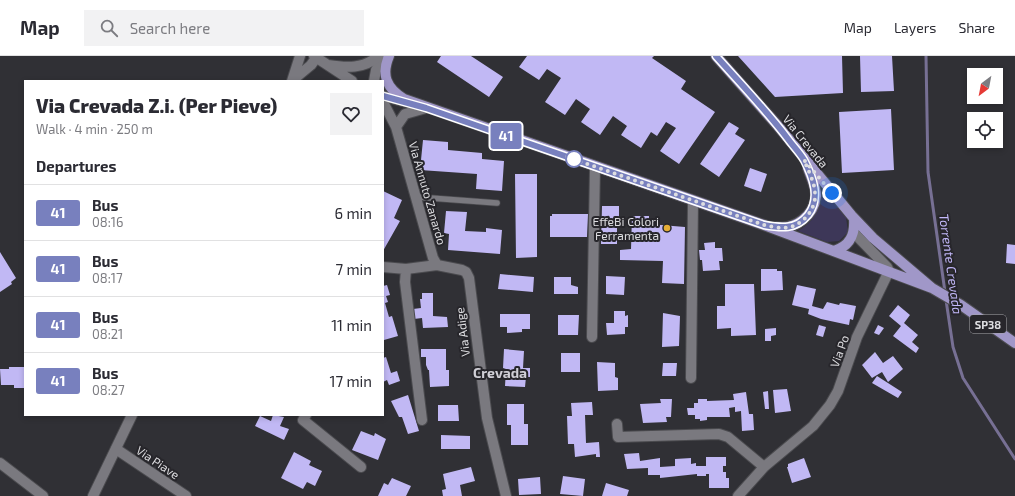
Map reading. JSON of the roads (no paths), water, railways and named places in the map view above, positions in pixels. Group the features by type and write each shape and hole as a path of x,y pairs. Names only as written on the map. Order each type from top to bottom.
{"main road":[{"name":"Via Crevada","path":"389,56 384,73 391,89 404,99 426,108 764,225 932,288"},
{"name":"Via Crevada","path":"716,56 778,126 804,160 854,219 890,254 932,288 960,305 1015,343"},
{"path":"764,225 783,228 792,226 800,222 812,209 816,194 804,160"},
{"path":"834,251 847,245 854,234 854,219"}],"street":[{"path":"293,80 300,56"},
{"path":"328,65 346,68 356,67 369,64 379,56"},
{"path":"374,80 376,70 385,56"},
{"path":"294,80 311,65 315,57 350,80"},
{"name":"Via Crevada","path":"384,96 426,108"},
{"name":"Via Annuto Zanardo","path":"384,104 396,127 433,258 437,265"},
{"path":"396,127 405,114 426,108"},
{"path":"592,337 595,167"},
{"path":"691,378 693,200"},
{"path":"854,234 887,267 889,271"},
{"name":"Via Adige","path":"384,267 406,268 437,265 466,272 469,278 487,418 506,496"},
{"path":"406,268 405,282 422,420"},
{"name":"Via Po","path":"738,496 764,467 813,426 830,404 838,390 857,337 889,271"},
{"path":"93,496 132,416"},
{"path":"305,416 303,420 360,467"},
{"path":"617,424 618,437 720,434 728,437 764,467"},
{"name":"Via Piave","path":"116,449 186,496"},
{"path":"0,464 43,496"}],"lane":[{"path":"417,197 497,203"}],"waterway":[{"name":"Torrente Crevada","path":"926,56 928,172 945,292"},
{"name":"Torrente Crevada","path":"946,300 953,347 963,378 1015,459"}],"place":[{"name":"EffeBi Colori Ferramenta","path":"667,228"}],"district":[{"name":"Crevada","path":"500,372"}]}
